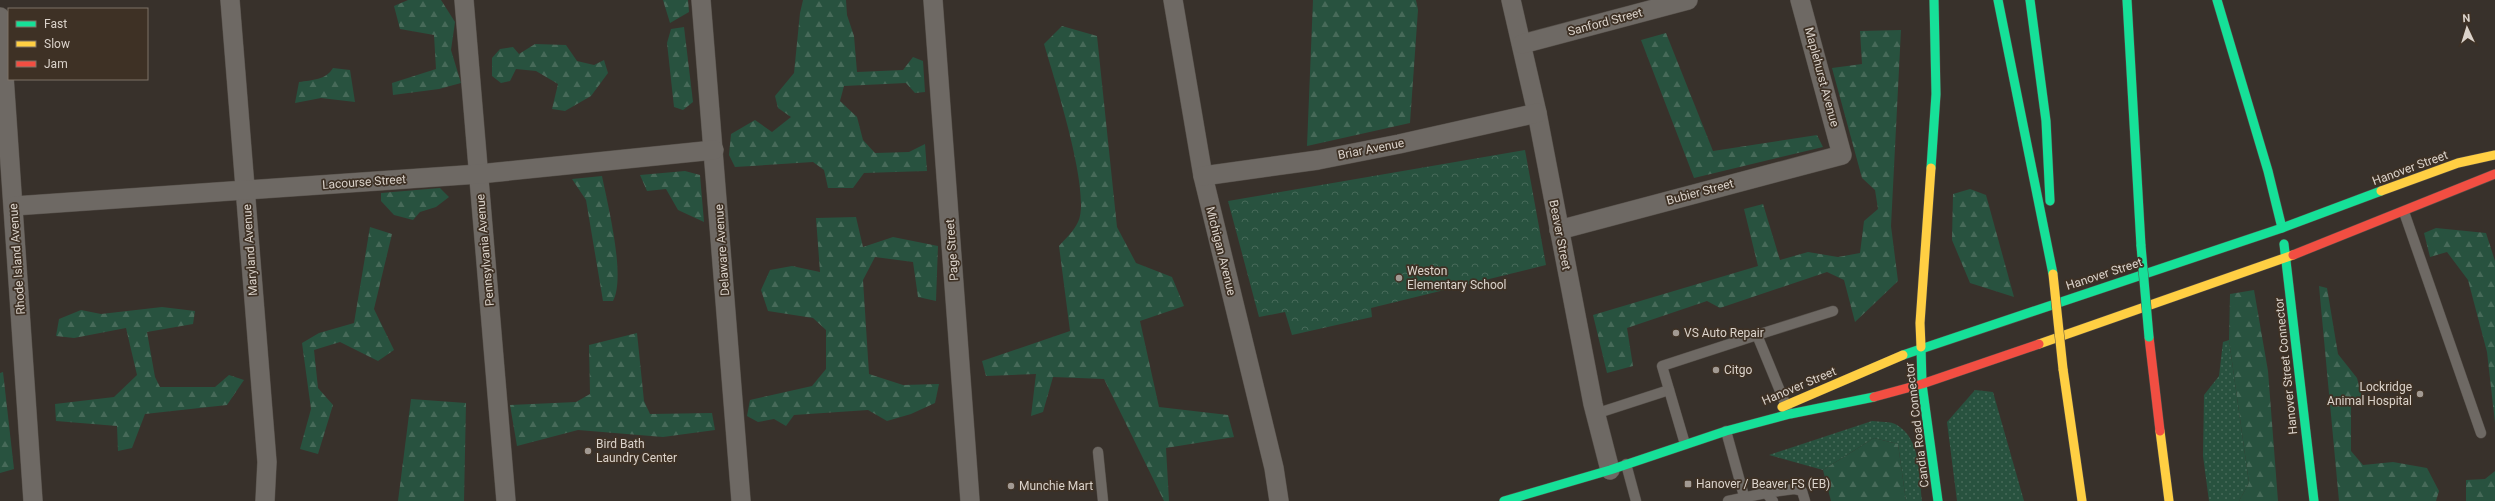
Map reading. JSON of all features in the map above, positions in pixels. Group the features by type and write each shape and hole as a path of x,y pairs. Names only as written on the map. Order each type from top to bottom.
{"main road":[{"name":"Candia Road Connector","path":"1934,0 1936,94 1920,323 1922,384 1938,501"},
{"path":"1998,0 2054,274"},
{"path":"2030,0 2046,121 2054,274 2063,369 2082,501"},
{"path":"2127,0 2141,246 2149,337 2170,501"},
{"name":"Hanover Street Connector","path":"2217,0 2237,75 2276,195 2286,258 2292,326 2314,501"},
{"name":"Hanover Street","path":"1504,501 1618,467 1788,410 1921,347 2282,228 2458,163 2495,155"},
{"name":"Hanover Street","path":"1788,410 1864,400 1922,384 2286,258 2404,212 2495,174"}],"street":[{"name":"Maryland Avenue","path":"230,0 267,462 265,501"},
{"name":"Pennsylvania Avenue","path":"464,0 506,501"},
{"name":"Delaware Avenue","path":"701,0 741,501"},
{"name":"Page Street","path":"933,0 970,501"},
{"name":"Michigan Avenue","path":"1173,0 1203,176 1274,468 1279,501"},
{"name":"Beaver Street","path":"1511,0 1537,113 1595,414 1618,467"},
{"name":"Sanford Street","path":"1522,44 1688,0"},
{"name":"Maplehurst Avenue","path":"1800,0 1842,154"},
{"name":"Rhode Island Avenue","path":"0,17 33,501"},
{"name":"Briar Avenue","path":"1203,176 1318,160 1392,146 1537,113"},
{"name":"Lacourse Street","path":"14,206 479,174 714,150"},
{"name":"Bubier Street","path":"1559,230 1842,154"}],"lane":[{"path":"2404,212 2481,433"},
{"path":"1685,444 1662,366 1833,311"},
{"path":"1757,335 1788,410"},
{"path":"1595,414 1669,390"},
{"path":"1726,431 1744,496"},
{"path":"1098,452 1103,501"},
{"path":"1618,467 1636,501"},
{"path":"1728,501 1744,496 1794,489 1802,492 1805,501"},
{"path":"1766,493 1773,501"}],"green space":[{"path":"408,0 441,0 455,22 451,50 461,83 439,89 393,95 392,83 436,69 434,35 400,29 394,6"},
{"path":"663,0 688,0 689,12 670,23"},
{"path":"803,0 846,0 847,15 854,36 857,72 903,70 913,57 923,61 925,92 915,93 906,83 844,86 840,101 857,117 863,140 875,153 909,152 925,144 927,171 864,173 853,188 828,188 824,170 813,162 735,167 729,155 731,134 755,120 772,132 791,117 778,108 775,96 794,73 800,13"},
{"path":"1313,0 1416,0 1418,10 1410,123 1307,146"},
{"path":"1062,26 1097,36 1117,227 1136,263 1172,277 1184,306 1140,321 1159,407 1228,415 1234,437 1166,448 1169,501 1164,501 1104,379 1053,377 1043,412 1031,416 1036,374 986,376 982,361 1070,331 1059,246 1072,232 1078,222 1081,208 1080,187 1070,135 1044,44"},
{"path":"684,27 693,102 683,110 674,107 667,43 671,29"},
{"path":"1901,30 1891,226 1898,281 1855,322 1844,280 1827,272 1720,308 1707,301 1627,328 1633,366 1607,373 1593,315 1758,266 1744,209 1763,204 1780,260 1808,252 1838,257 1860,253 1864,221 1878,209 1875,190 1862,178 1832,68 1862,64 1860,31"},
{"path":"1666,33 1713,151 1817,135 1823,147 1694,178 1641,40"},
{"path":"535,44 566,45 577,61 594,65 604,60 608,73 591,96 565,111 552,109 558,84 536,71 516,69 510,81 501,83 492,76 492,58 500,49 513,47 519,54"},
{"path":"333,68 350,70 355,102 321,98 295,103 299,82 323,77"},
{"path":"1525,150 1546,265 1371,308 1372,317 1292,335 1285,312 1259,317 1228,201"},
{"path":"685,171 700,175 704,222 678,210 666,189 647,191 640,175"},
{"path":"602,176 612,222 617,259 617,290 613,301 603,301 586,200 572,179"},
{"path":"440,188 449,197 436,207 420,212 413,220 394,215 381,201 381,193"},
{"path":"1970,189 1986,195 2014,297 1970,283 1952,240 1953,194"},
{"path":"856,217 863,247 893,237 938,246 936,301 918,297 913,262 875,257 863,280 869,374 903,385 939,384 935,403 911,414 887,421 868,410 794,415 786,426 774,419 758,422 747,416 750,400 812,386 826,369 826,330 813,318 768,311 761,290 770,270 792,266 820,272 816,218"},
{"path":"370,227 392,234 374,309 394,350 378,361 340,342 314,350 318,388 333,405 318,454 300,449 311,409 302,343 319,333 354,323"},
{"path":"2436,228 2486,233 2495,261 2495,423 2487,352 2468,280 2447,252 2430,257 2424,233"},
{"path":"2319,286 2327,288 2338,354 2357,378 2363,401 2351,406 2351,451 2363,465 2393,462 2427,468 2439,491 2436,501 2339,501"},
{"path":"2254,290 2268,371 2278,501 2239,501 2249,483 2229,340 2230,294"},
{"path":"162,307 195,311 193,324 147,332 155,377 160,387 215,387 229,375 244,380 227,405 145,414 132,448 118,451 117,426 56,421 55,404 114,397 137,375 126,328 74,338 56,336 59,319 81,310 101,314"},
{"path":"637,333 644,401 650,414 712,413 715,430 663,437 578,430 517,446 510,405 576,402 590,394 589,345"},
{"path":"2229,340 2249,483 2239,501 2209,501 2203,456 2204,395 2219,376 2223,342"},
{"path":"3,372 14,469 0,473 0,373"},
{"path":"1975,390 1993,392 2024,501 1957,501 1947,422"},
{"path":"411,399 466,403 464,501 398,501"},
{"path":"1872,421 1888,422 1897,425 1905,431 1911,439 1915,449 1919,470 1922,501 1906,501 1898,444 1874,438 1823,470 1769,455"},
{"path":"1874,438 1898,444 1906,501 1831,501 1823,470"},
{"path":"2495,471 2495,501 2466,501 2466,480 2485,479"}],"traffic: fast":[{"path":"1931,168 1936,94 1934,0"},
{"path":"1998,0 2053,274"},
{"path":"2030,0 2046,121 2050,201"},
{"path":"2127,0 2141,246"},
{"path":"2217,0 2268,171 2282,228"},
{"path":"1903,355 2282,228 2381,191"},
{"path":"2284,244 2314,501"},
{"path":"2141,246 2149,337"},
{"path":"1921,347 1922,384 1938,501"},
{"path":"1504,501 1610,470 1726,431 1790,414 1874,397"}],"traffic: slow":[{"path":"2381,191 2458,163 2495,155"},
{"path":"1921,347 1920,323 1931,168"},
{"path":"2039,344 2293,255"},
{"path":"2053,274 2063,369"},
{"path":"1782,407 1903,355"},
{"path":"2063,369 2082,501"},
{"path":"2160,431 2169,501"}],"traffic: jam":[{"path":"2293,255 2495,174"},
{"path":"2149,337 2160,431"},
{"path":"1874,397 1922,384 2039,344"}],"place":[{"name":"Weston Elementary School","path":"1399,278"},
{"name":"VS Auto Repair","path":"1676,333"},
{"name":"Citgo","path":"1716,370"},
{"name":"Lockridge Animal Hospital","path":"2420,394"},
{"name":"Bird Bath Laundry Center","path":"588,451"},
{"name":"Hanover / Beaver FS (EB)","path":"1688,484"},
{"name":"Munchie Mart","path":"1011,486"}]}
